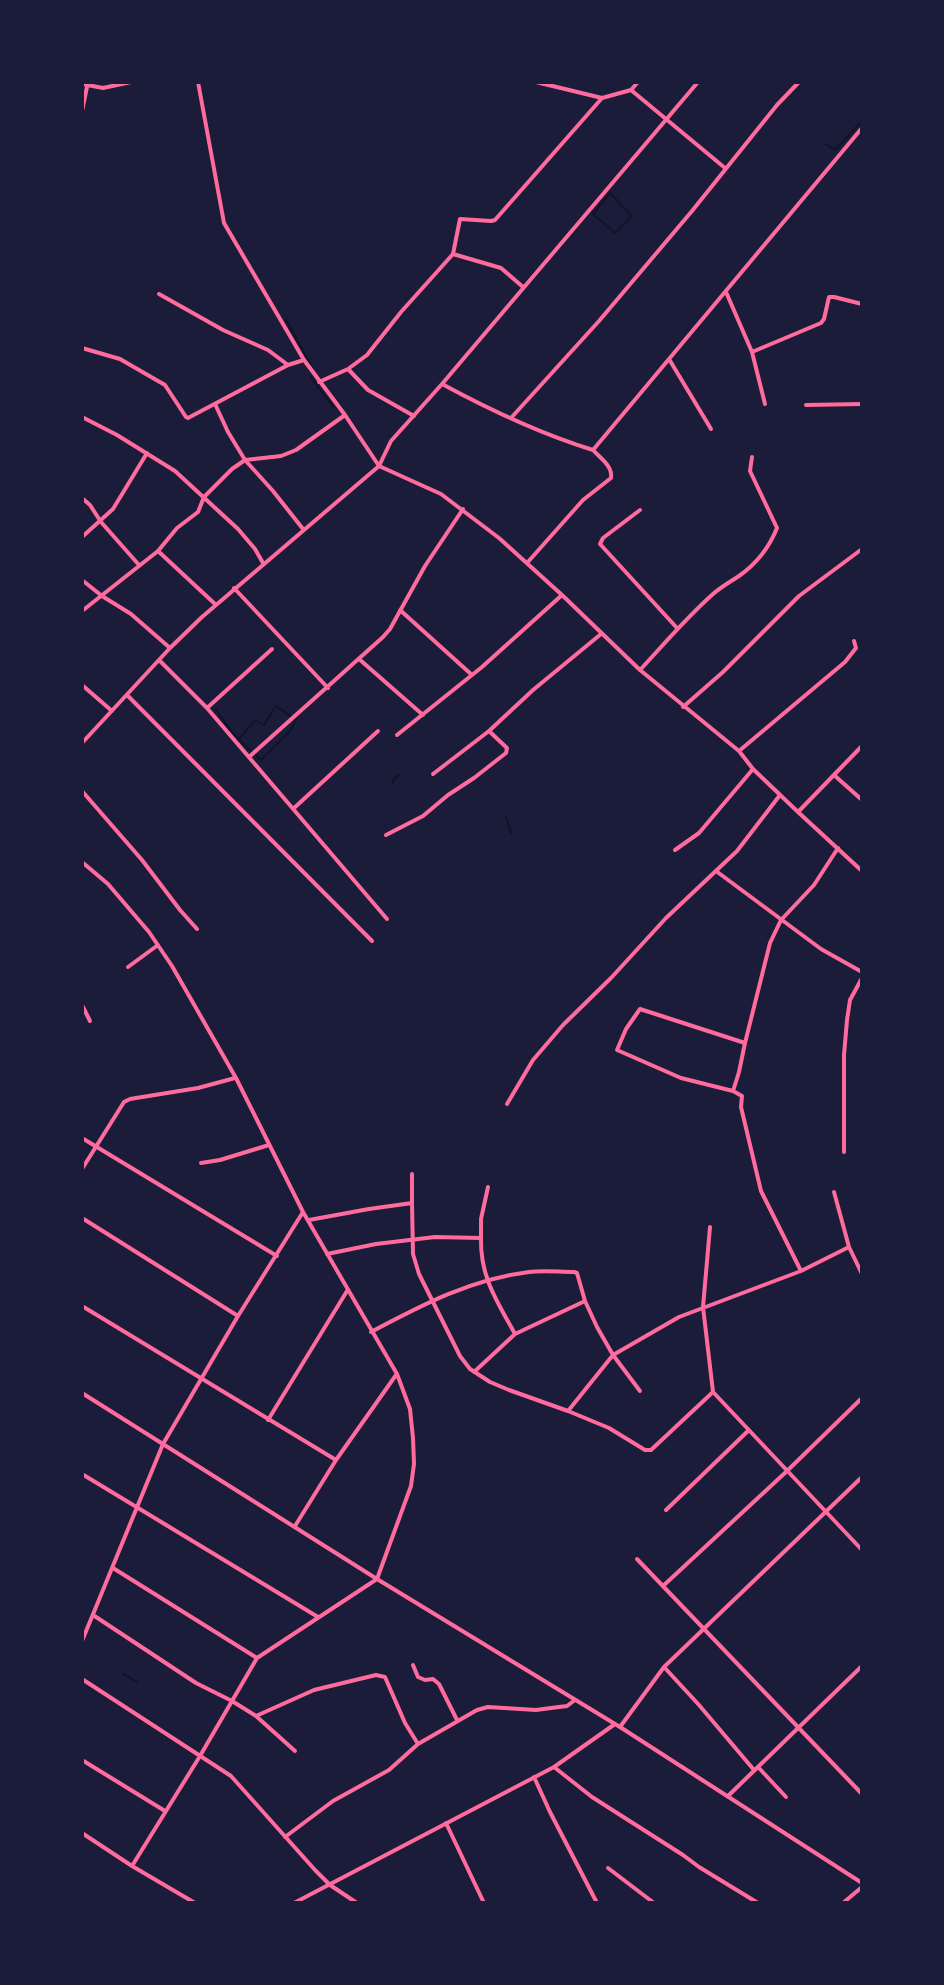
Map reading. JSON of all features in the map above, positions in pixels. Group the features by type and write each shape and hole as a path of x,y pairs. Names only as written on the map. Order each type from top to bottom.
{"street":[{"path":"82,111 85,84 103,88 131,82"},
{"path":"198,82 224,223 304,360 379,466 432,489 463,509 527,563 640,670 739,751 753,769 862,871"},
{"path":"536,82 602,98 631,90 638,82"},
{"path":"82,743 170,648 215,605 379,466 391,441 698,82"},
{"path":"511,418 599,321 799,82"},
{"path":"631,90 725,168"},
{"path":"319,382 348,369 367,355 453,254 460,219 495,220 602,98"},
{"path":"593,450 862,128"},
{"path":"453,254 501,268 523,287"},
{"path":"726,292 752,352 765,404"},
{"path":"159,294 223,330 268,350 288,365"},
{"path":"752,352 821,323 829,297 862,304"},
{"path":"82,348 120,359 165,385 186,417 288,365 304,360"},
{"path":"669,359 711,429"},
{"path":"348,369 362,385 414,416"},
{"path":"442,384 511,418 593,450 610,468 611,478 583,500 527,563"},
{"path":"215,404 245,460 303,529"},
{"path":"806,405 862,404"},
{"path":"82,611 158,551 177,528 198,512 204,497 232,469 245,460 289,453 345,415"},
{"path":"82,417 175,471 238,529 263,563"},
{"path":"82,537 101,522 121,498 147,453"},
{"path":"640,670 677,628 762,555 774,535 777,528 750,471 752,457"},
{"path":"82,498 139,565"},
{"path":"249,757 383,637 463,509"},
{"path":"640,510 603,538 600,544 677,628"},
{"path":"683,707 799,596 862,549"},
{"path":"158,551 215,605"},
{"path":"82,580 131,614 170,648"},
{"path":"234,588 328,688"},
{"path":"397,735 472,675 562,595"},
{"path":"400,610 472,675"},
{"path":"433,774 489,731 601,634"},
{"path":"739,751 845,662 856,648 854,641"},
{"path":"207,708 272,649"},
{"path":"359,659 423,715"},
{"path":"159,660 207,708 387,919"},
{"path":"82,685 112,711"},
{"path":"127,695 372,941"},
{"path":"293,809 378,731"},
{"path":"386,835 423,816 506,753 507,748 489,731"},
{"path":"798,812 862,746"},
{"path":"675,850 699,833 753,769"},
{"path":"834,775 862,800"},
{"path":"82,791 197,929"},
{"path":"507,1104 533,1060 563,1025 666,918 737,851 780,795"},
{"path":"733,1091 770,943 781,920 814,885 838,848"},
{"path":"82,862 108,884 149,932 236,1078 303,1212 397,1374 410,1409 413,1438 413,1475 377,1579 257,1658 132,1866"},
{"path":"716,871 821,949 862,972"},
{"path":"128,967 158,945"},
{"path":"844,1152 847,1020 850,1000 862,978"},
{"path":"82,1005 90,1021"},
{"path":"745,1043 640,1009 626,1029 617,1050 681,1078 742,1096 741,1107 761,1191 801,1271"},
{"path":"82,1169 124,1102 236,1078"},
{"path":"82,1138 277,1256"},
{"path":"201,1163 269,1145"},
{"path":"412,1174 412,1240 419,1274 460,1356 473,1372 509,1390 609,1428 645,1450 651,1450 713,1392"},
{"path":"488,1187 481,1219 481,1249 486,1280 515,1334"},
{"path":"834,1192 849,1247 862,1274"},
{"path":"308,1220 412,1203"},
{"path":"82,1641 163,1444 303,1212"},
{"path":"82,1218 238,1316"},
{"path":"710,1227 703,1307 713,1392 862,1550"},
{"path":"327,1254 435,1237 481,1238"},
{"path":"568,1411 613,1355 679,1317 801,1271 849,1247"},
{"path":"371,1332 431,1300 486,1280 533,1271 575,1272 585,1301 613,1355 640,1391"},
{"path":"268,1420 347,1291"},
{"path":"473,1372 515,1334 585,1301"},
{"path":"82,1306 336,1460"},
{"path":"295,1526 336,1460 397,1374"},
{"path":"82,1393 377,1579 617,1725 862,1885 843,1903"},
{"path":"662,1586 862,1398"},
{"path":"666,1510 749,1430"},
{"path":"82,1474 318,1617"},
{"path":"294,1903 554,1767 617,1725 664,1667 862,1477"},
{"path":"637,1559 862,1794"},
{"path":"113,1568 257,1658"},
{"path":"93,1615 196,1683 256,1716 295,1751"},
{"path":"413,1665 418,1677 433,1679 439,1684 457,1720"},
{"path":"728,1796 862,1666"},
{"path":"664,1667 756,1769 786,1797"},
{"path":"256,1716 314,1690 379,1674 385,1677 418,1744"},
{"path":"82,1679 223,1770 330,1885 357,1903"},
{"path":"285,1837 333,1801 399,1763 418,1744 477,1710 488,1707 536,1710 567,1706 575,1700"},
{"path":"82,1760 165,1811"},
{"path":"554,1767 592,1797 758,1903"},
{"path":"534,1777 597,1903"},
{"path":"446,1823 484,1903"},
{"path":"82,1833 195,1903"},
{"path":"608,1868 654,1903"}],"waterway":[{"path":"825,144 835,150 862,121"},
{"path":"610,193 632,216 615,233 593,214 610,193"},
{"path":"286,320 313,369"},
{"path":"310,376 334,408"},
{"path":"216,709 236,737 242,742 261,760 290,731 296,720 276,706 264,725 255,720 238,740"},
{"path":"392,784 399,775"},
{"path":"506,817 511,833"},
{"path":"123,1674 137,1682"}]}
